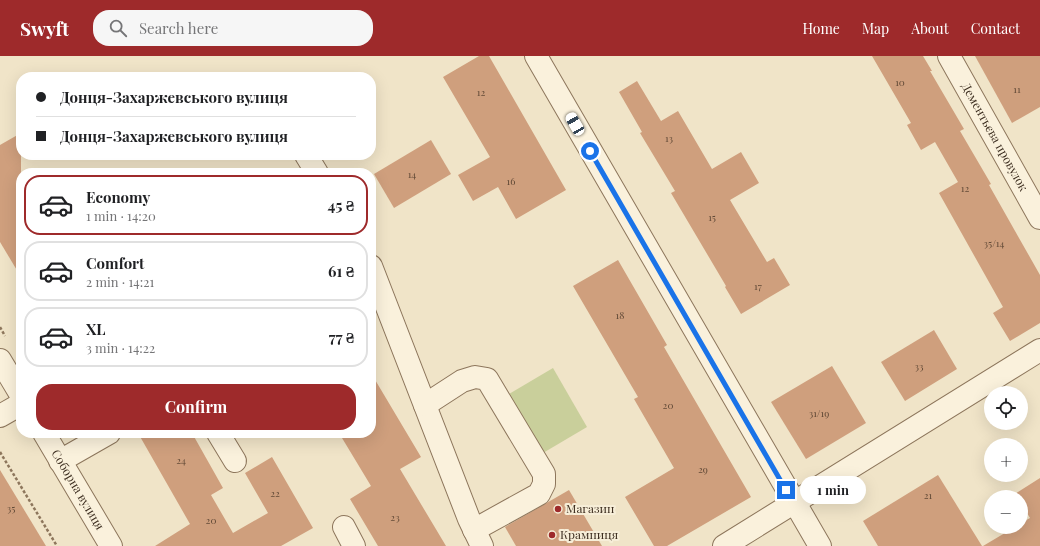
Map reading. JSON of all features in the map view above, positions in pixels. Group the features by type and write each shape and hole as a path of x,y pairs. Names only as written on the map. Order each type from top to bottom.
{"street":[{"path":"536,56 820,546"},
{"name":"Дементьєва провулок","path":"949,56 1040,218"},
{"path":"376,279 425,405 478,538 539,494 544,484 544,474 487,379 475,377 462,381 425,405"},
{"path":"724,546 1040,350"},
{"path":"0,360 16,387"},
{"path":"0,416 16,407"},
{"name":"Соборна вулиця","path":"47,438 111,546"},
{"path":"60,461 100,438"},
{"path":"221,438 236,462"},
{"path":"344,527 354,546"}],"path":[{"path":"0,452 57,546"}],"green space":[{"path":"553,368 587,427 543,453 509,394"}],"building":[{"path":"479,56 489,56 566,190 516,219 498,187 473,201 458,175 490,157 443,77"},
{"path":"872,56 923,56 932,71 930,71 964,129 960,131 991,184 989,185 1040,275 1040,323 1010,341 993,313 1003,307 939,193 958,182 935,142 921,150 907,125 911,123"},
{"path":"975,56 1040,56 1040,107 1012,123"},
{"path":"637,81 661,121 678,111 712,169 741,152 759,183 730,200 767,262 774,258 790,285 741,314 671,193 675,191 640,133 642,132 619,92"},
{"path":"16,136 16,160 21,160 21,168 16,168 16,269 0,242 0,145"},
{"path":"431,140 451,174 394,208 376,177 376,173"},
{"path":"618,260 667,345 664,347 751,497 667,546 654,546 625,497 674,468 634,399 638,397 573,286"},
{"path":"934,330 957,369 905,401 881,362"},
{"path":"832,366 866,423 806,459 771,402"},
{"path":"376,381 421,457 400,469 446,546 378,546 350,499 371,486 342,438 376,438"},
{"path":"141,438 195,438 223,488 211,495 233,533 268,513 245,473 272,457 313,528 281,546 155,546 190,524"},
{"path":"0,470 46,546 0,546"},
{"path":"938,475 982,546 878,546 863,521"},
{"path":"1040,478 1040,546 983,546 1003,534 1028,534 1028,519 1030,518 1028,515 1028,490 1021,490"},
{"name":"Магазин","path":"569,490 602,546 516,546 505,527"}],"place":[{"name":"Магазин","path":"558,509"},
{"name":"Крамниця","path":"552,535"}],"route":[{"path":"590,151 786,490"}]}
